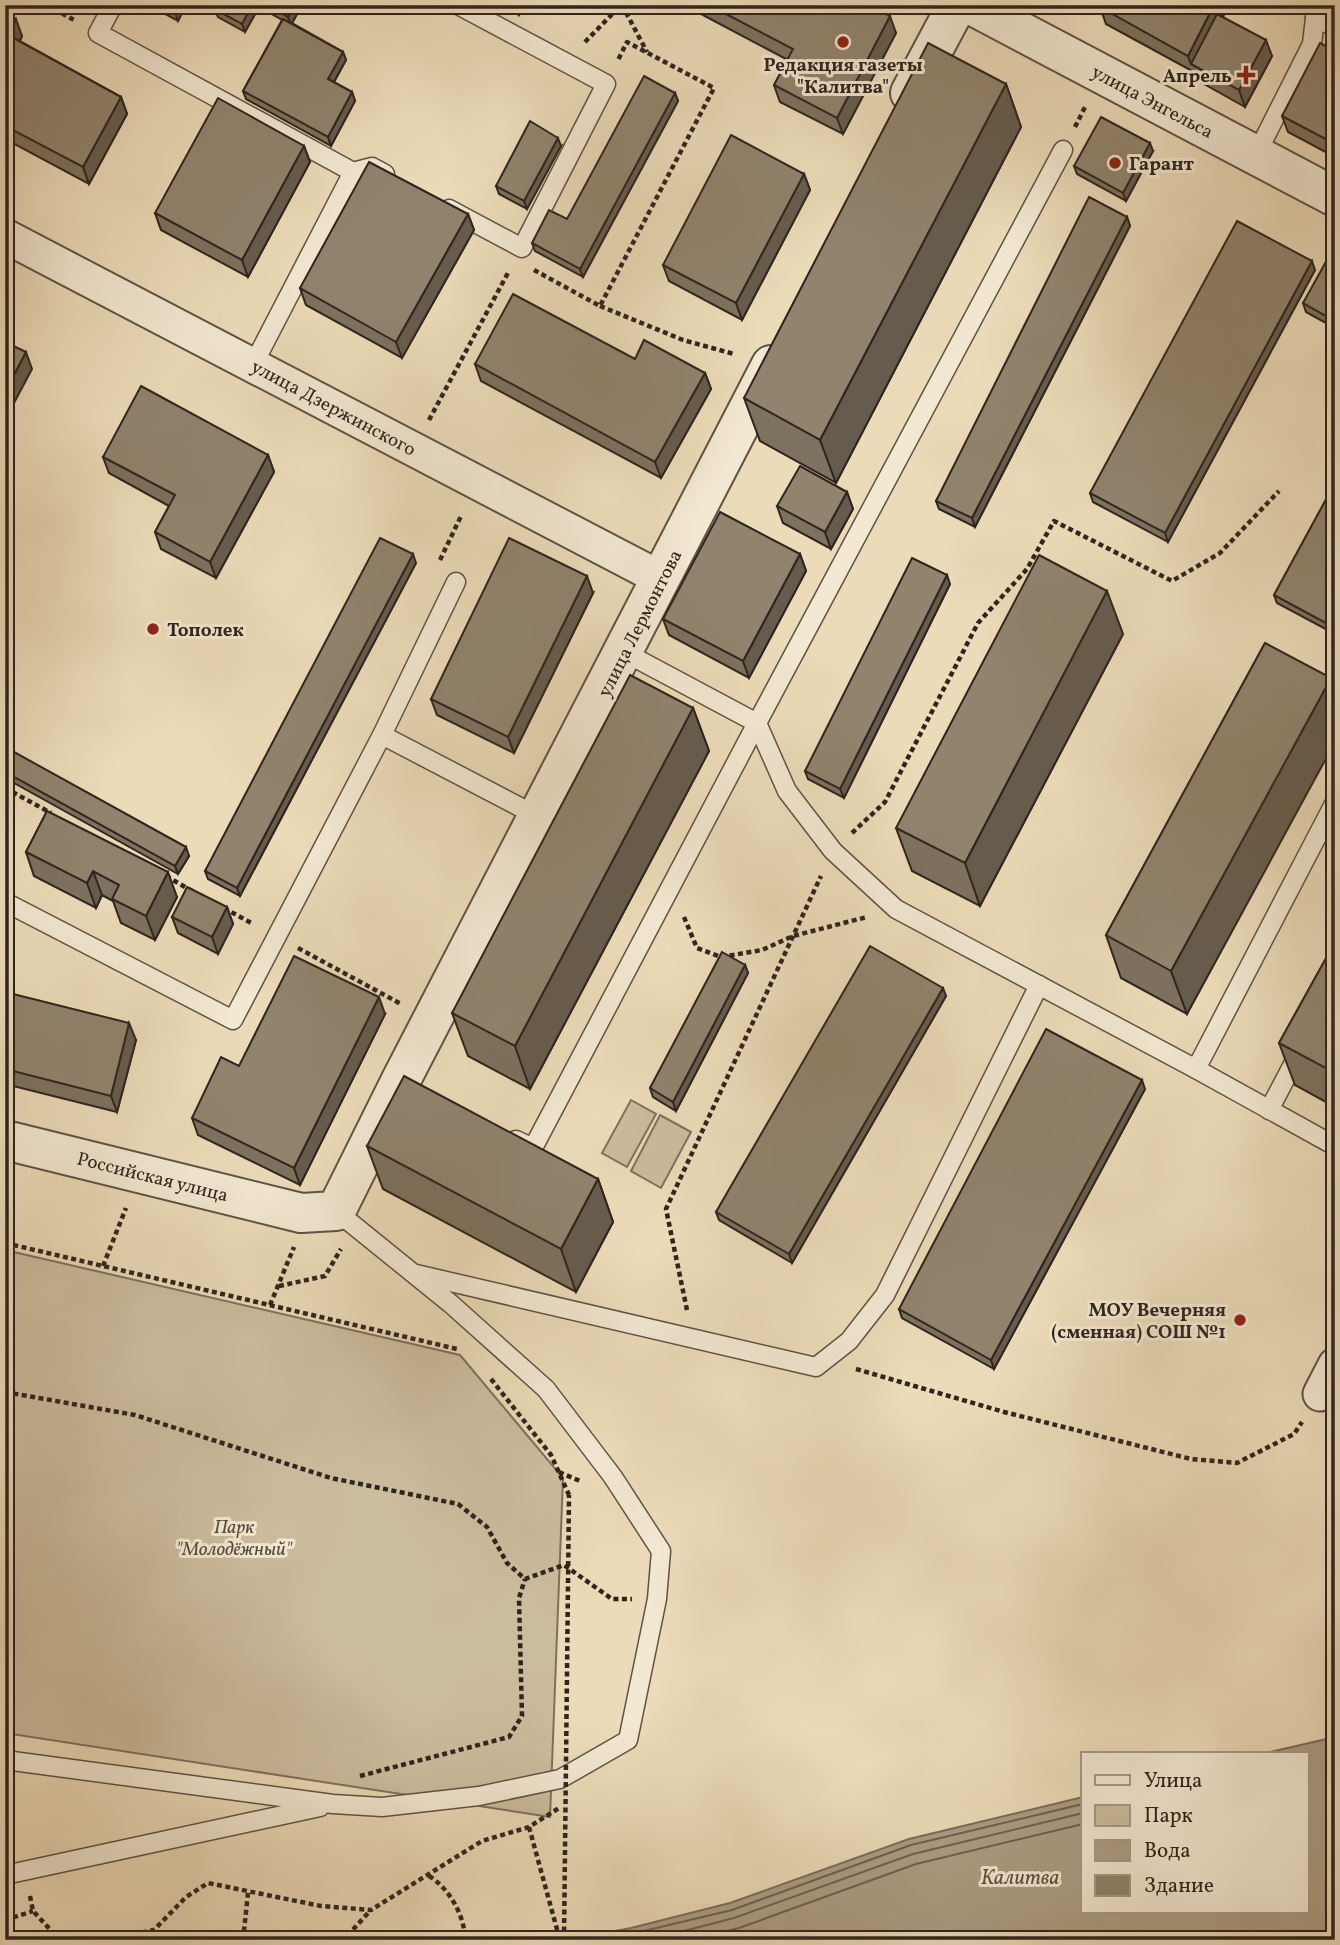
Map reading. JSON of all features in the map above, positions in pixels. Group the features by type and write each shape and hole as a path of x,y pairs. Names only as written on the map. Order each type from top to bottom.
{"street":[{"path":"894,125 957,5"},
{"name":"улица Энгельса","path":"971,5 1335,197"},
{"name":"улица Дзержинского","path":"5,236 662,579"},
{"name":"улица Лермонтова","path":"321,1222 410,1084 539,817 786,336"},
{"name":"Российская улица","path":"5,1140 321,1222"}],"lane":[{"path":"113,5 98,33 353,172 372,167 395,180"},
{"path":"429,198 522,248 606,84 458,5"},
{"path":"1256,155 1312,44 1317,11"},
{"path":"1317,11 1335,27"},
{"path":"499,1131 533,1149 1063,150"},
{"path":"253,365 353,172"},
{"path":"5,902 233,1020 382,735 456,582"},
{"path":"624,652 757,723 787,792 833,851 896,909 1335,1146"},
{"path":"382,735 539,817"},
{"path":"1196,1069 1335,802"},
{"path":"412,1273 816,1367 849,1341 886,1295 1039,985"},
{"path":"1269,1111 1305,1041"},
{"path":"5,1760 333,1804 382,1807 479,1796 560,1779 628,1740 657,1599 661,1551 613,1477 546,1389 412,1273 321,1222"},
{"path":"5,1875 333,1804"}],"path":[{"path":"565,63 622,5 648,53"},
{"path":"600,306 714,88 627,42 606,84"},
{"path":"522,248 531,268 600,306 683,340 745,358"},
{"path":"424,430 522,248"},
{"path":"693,1339 666,1209 833,851 886,802 978,623 1027,569 1054,521 1172,580 1220,554 1279,491"},
{"path":"5,789 52,814"},
{"path":"159,872 194,892"},
{"path":"218,905 407,1008"},
{"path":"660,907 684,917 697,948 721,957 762,950 793,936 896,909"},
{"path":"103,1266 140,1173"},
{"path":"321,1222 352,1256"},
{"path":"278,1286 325,1276 321,1222"},
{"path":"270,1304 278,1286 321,1222"},
{"path":"5,1243 464,1351 453,1341"},
{"path":"825,1360 1003,1412 1192,1459 1237,1463 1294,1434 1327,1379"},
{"path":"489,1377 551,1455 569,1495 564,1940"},
{"path":"5,1392 135,1415 331,1478 458,1504 487,1527 507,1563 525,1578"},
{"path":"525,1578 564,1565 612,1599 657,1599"},
{"path":"357,1777 509,1737 522,1716 519,1598 525,1578"},
{"path":"248,1893 244,1940 348,1935 371,1910 482,1841 529,1827 560,1808 577,1769"},
{"path":"529,1827 558,1933"},
{"path":"24,1871 33,1910 60,1940"},
{"path":"429,1876 442,1884 448,1894 465,1925 465,1940"},
{"path":"118,1940 124,1936 154,1930 186,1897 208,1883 321,1906 371,1910"},
{"path":"5,1920 33,1910"},
{"path":"124,1936 132,1940"}],"green space":[{"path":"631,1100 656,1114 627,1167 602,1153"},
{"path":"660,1115 691,1132 661,1188 631,1171"},
{"name":"Парк \"Молодёжный\"","path":"5,1250 460,1355 563,1478 550,1817 5,1733"}],"water":[{"name":"Калитва","path":"1335,1737 1335,1940 569,1940 631,1928 730,1903 909,1839 1081,1797 1081,1913 1308,1913 1308,1752 1270,1752"}],"building":[{"path":"162,5 178,5 175,12"},
{"path":"216,5 252,5 242,24 214,9"},
{"path":"268,5 294,5 288,17"},
{"path":"709,5 869,5 890,16 837,118 774,85 793,49"},
{"path":"1214,5 1188,56 1100,7"},
{"path":"5,13 16,19 8,35 121,97 83,167 5,126"},
{"path":"1217,14 1266,40 1239,90 1191,64"},
{"path":"283,19 343,52 328,79 352,92 328,137 243,91"},
{"path":"928,43 1006,84 820,440 744,398"},
{"path":"1320,43 1335,51 1335,144 1282,116"},
{"path":"644,76 675,93 580,269 532,243 549,210 567,219"},
{"path":"218,98 304,146 242,260 155,213"},
{"path":"1101,117 1150,143 1123,193 1074,166"},
{"path":"530,121 558,138 524,201 496,186"},
{"path":"731,135 804,174 736,303 663,265"},
{"path":"369,162 468,214 396,342 300,288"},
{"path":"1089,197 1127,217 972,518 936,501"},
{"path":"1237,221 1312,261 1165,533 1090,493"},
{"path":"1328,258 1335,261 1335,321 1303,303"},
{"path":"513,294 635,359 644,340 705,373 655,462 475,364"},
{"path":"5,342 26,352 5,392"},
{"path":"141,386 268,455 210,562 155,532 175,495 103,457"},
{"path":"800,466 847,492 825,532 777,506"},
{"path":"1335,483 1335,628 1274,595"},
{"path":"720,512 800,554 743,661 663,619"},
{"path":"380,538 413,554 237,888 205,871"},
{"path":"509,538 587,576 508,737 431,699"},
{"path":"1039,555 1107,591 965,863 896,828"},
{"path":"912,558 947,575 840,789 805,771"},
{"path":"1265,643 1331,678 1171,971 1106,935"},
{"path":"630,675 693,708 515,1046 452,1013"},
{"path":"5,747 186,847 175,866 5,772"},
{"path":"47,811 168,872 146,916 112,899 119,885 93,871 87,883 26,852"},
{"path":"187,887 227,907 212,937 172,917"},
{"path":"1335,942 1335,1073 1279,1043"},
{"path":"870,946 943,988 789,1254 716,1212"},
{"path":"722,952 745,965 673,1102 650,1088"},
{"path":"294,956 379,997 294,1168 192,1118 221,1057 239,1066"},
{"path":"5,992 129,1023 111,1096 5,1069"},
{"path":"1046,1029 1142,1080 991,1360 899,1309"},
{"path":"404,1076 598,1179 561,1249 367,1146"}],"place":[{"name":"Редакция газеты \"Калитва\"","path":"843,42"},
{"name":"Апрель","path":"1246,75"},
{"name":"Гарант","path":"1115,163"},
{"name":"Тополек","path":"153,629"},
{"name":"МОУ Вечерняя (сменная) СОШ №1","path":"1240,1320"}]}
